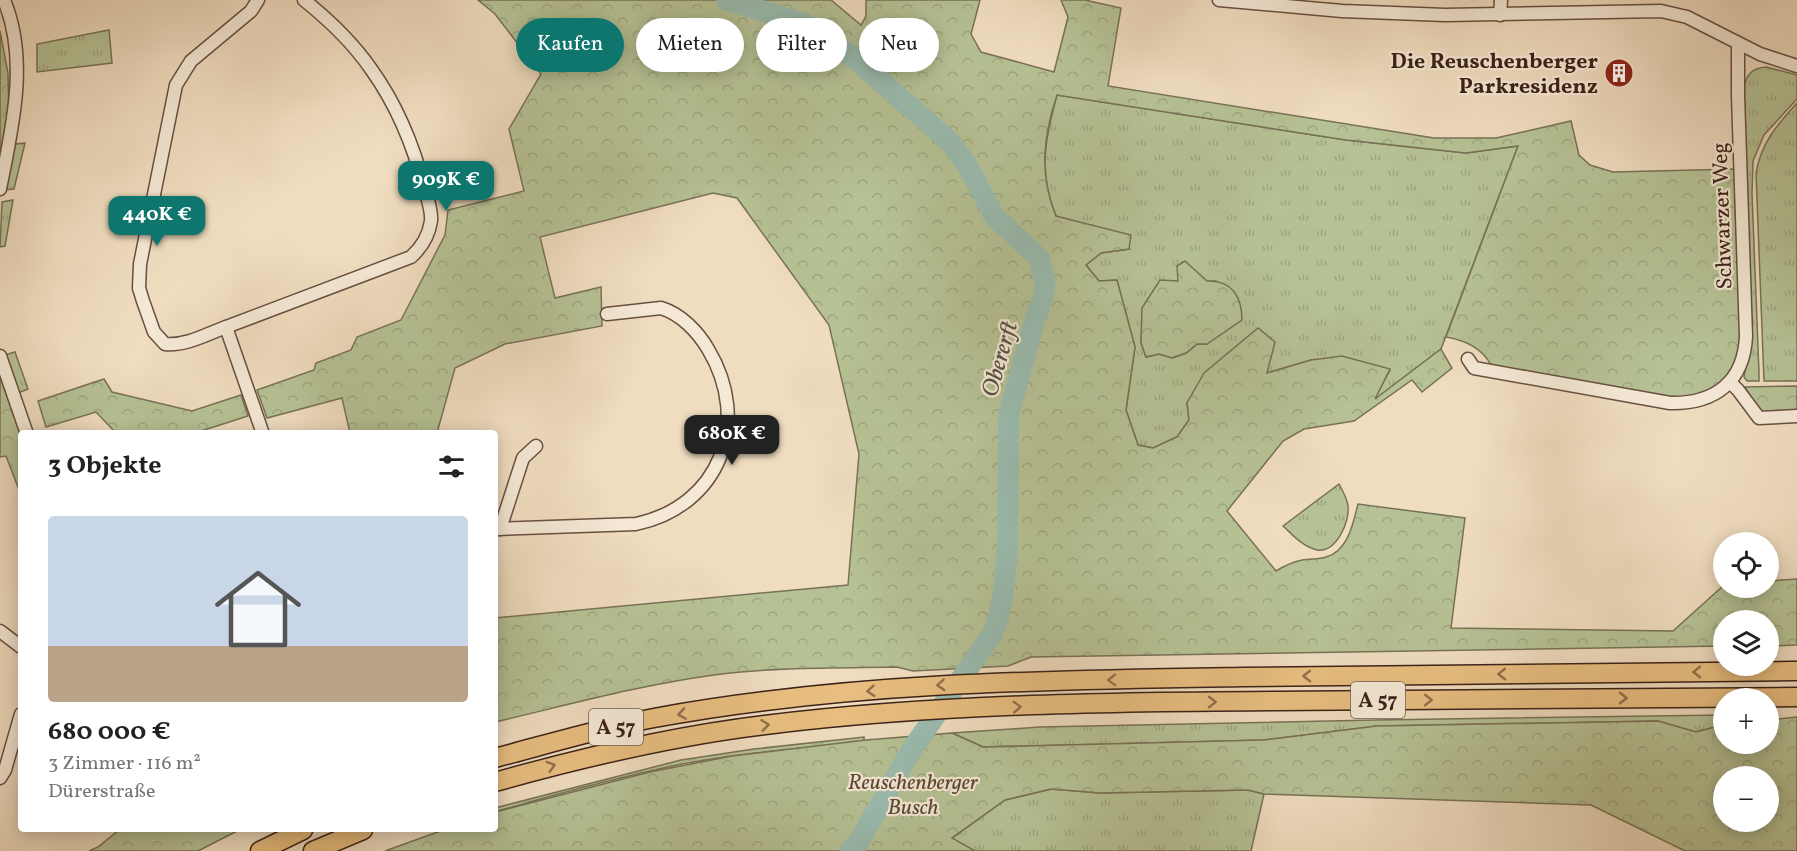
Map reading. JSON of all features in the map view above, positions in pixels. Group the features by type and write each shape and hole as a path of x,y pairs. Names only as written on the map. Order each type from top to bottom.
{"highway":[{"name":"A 57","path":"498,758 560,740 652,719 740,704 916,687 1200,678 1797,671"},
{"name":"A 57","path":"498,781 570,761 666,741 762,725 906,711 1141,702 1797,697"},
{"path":"260,851 299,832"},
{"path":"313,851 358,832"}],"street":[{"path":"0,189 13,118 16,79 13,28 4,0"},
{"path":"258,0 251,10 190,61 176,85 141,254 139,288 154,332 165,344 174,345 226,327 411,256 423,244 429,231 431,212 422,177 402,123 385,91 350,44 304,0"},
{"path":"1219,0 1342,11 1500,15 1661,11 1700,22 1766,57 1793,65"},
{"path":"1500,15 1501,0"},
{"name":"Schwarzer Weg","path":"1468,359 1474,368 1670,404 1695,403 1717,393 1730,382 1744,356 1746,336 1738,44"},
{"path":"536,446 523,458 498,529 636,524 671,512 692,497 712,475 718,463 727,425 727,401 715,361 705,344 691,327 669,310 661,308 607,314"},
{"path":"226,327 262,430"},
{"path":"0,356 26,430"},
{"path":"1730,382 1759,418 1797,416"},
{"path":"0,631 18,645"},
{"path":"0,778 5,770 18,724"}],"green space":[{"path":"478,0 831,0 859,23 859,72 939,72 939,18 865,18 866,0 980,0 971,34 981,52 1054,72 1068,17 1061,0 1085,0 1121,8 1108,86 1434,138 1496,138 1571,121 1579,155 1590,165 1613,172 1735,169 1742,344 1740,354 1727,378 1708,392 1674,399 1491,365 1483,354 1472,346 1446,337 1518,146 1466,153 1346,140 1057,95 1046,141 1045,156 1047,186 1056,216 1131,235 1129,249 1101,253 1086,265 1099,281 1117,280 1135,347 1126,410 1138,445 1153,448 1177,437 1189,420 1187,403 1204,373 1258,328 1275,342 1267,373 1311,360 1342,356 1390,369 1375,399 1441,349 1452,368 1422,392 1412,380 1354,421 1304,429 1283,441 1227,511 1276,571 1305,559 1326,557 1340,549 1348,536 1358,504 1465,518 1451,628 1673,631 1713,595 1713,598 1779,598 1779,580 1797,579 1797,645 1779,646 1779,610 1713,610 1713,646 1031,657 1008,666 913,671 897,667 805,668 714,675 659,684 498,721 498,618 848,585 859,454 829,325 737,198 713,193 540,237 555,298 601,287 602,326 505,344 455,368 438,430 349,430 342,398 267,418 257,390 314,370 316,363 351,350 357,337 401,320 445,235 448,210 524,191 509,129 541,74 539,72 624,72 624,18 516,18 516,41 495,14"},
{"path":"109,30 112,63 37,72 37,44"},
{"path":"0,31 8,73 9,117 0,159"},
{"path":"1766,67 1797,75 1797,99 1764,135 1753,161 1752,193 1759,381 1747,381 1744,377 1752,337 1744,87 1751,72"},
{"path":"1057,95 1346,140 1466,153 1518,146 1441,349 1374,400 1390,370 1311,360 1267,373 1187,403 1189,420 1177,437 1153,448 1138,445 1126,410 1135,347 1117,280 1099,281 1086,265 1101,253 1129,249 1056,216 1050,200 1045,170 1047,141","holes":["1178,281 1216,281 1207,344 1197,344 1186,353 1172,358 1159,354 1146,357 1141,343 1143,308"]},
{"path":"1797,103 1797,381 1764,381 1756,173 1766,143"},
{"path":"25,143 14,189 5,190 15,144"},
{"path":"13,200 5,246 0,247 2,202"},
{"path":"1185,261 1207,281 1223,283 1234,292 1240,304 1242,320 1207,344 1197,344 1186,353 1172,358 1159,354 1146,357 1141,343 1142,308 1160,280 1178,281 1177,266"},
{"path":"15,352 28,389 18,393 5,355"},
{"path":"0,376 19,430 18,487 6,456 0,457"},
{"path":"104,379 112,392 192,411 241,395 248,416 204,430 113,430 96,412 46,427 38,401"},
{"path":"1797,386 1797,410 1783,413 1760,413 1745,387"},
{"path":"1339,484 1347,500 1347,520 1336,542 1330,547 1317,550 1307,546 1283,526"},
{"path":"1713,715 1713,728 1696,732 1658,721 1377,726 1263,740 983,747 952,733 1040,727"},
{"name":"Reuschenberger Busch","path":"1797,717 1797,851 1685,851 1591,805 1264,794 1248,790 1100,793 1051,789 1005,800 952,838 975,851 385,851 437,832 498,832 498,811 650,772 732,756 866,740 952,733 983,747 1263,740 1377,726 1658,721 1696,732 1713,728 1713,754 1779,754 1779,719"},
{"path":"864,737 864,740 860,742 682,764 588,786 498,811 498,807 681,760 754,749"},
{"path":"1051,789 1100,793 1248,790 1264,794 1251,851 975,851 951,839 1005,800"},
{"path":"117,832 235,832 198,851 89,851 98,847"}],"waterway":[{"name":"Obererft","path":"726,0 803,23 854,58 949,141 966,163 995,217 1039,258 1045,281 1044,295 1035,319 1009,413 1007,555 998,620 991,636 912,749 858,843 850,851"}],"place":[{"name":"Die Reuschenberger Parkresidenz","path":"1619,73"}]}
